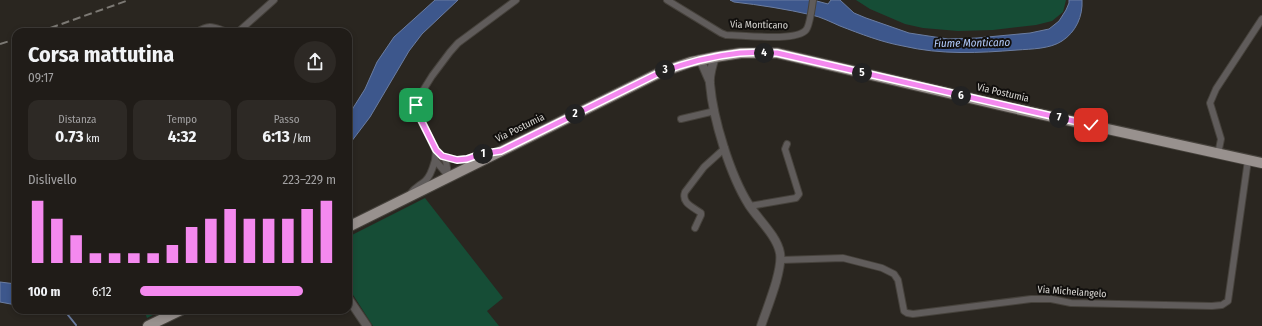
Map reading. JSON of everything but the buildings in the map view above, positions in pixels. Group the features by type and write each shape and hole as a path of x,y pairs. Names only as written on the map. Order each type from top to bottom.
{"main road":[{"name":"Via Postumia","path":"352,225 448,176 659,73 707,58 741,53 777,53 1262,163"},
{"path":"148,326 173,314"}],"street":[{"path":"242,28 274,0"},
{"path":"448,176 446,162 436,151 418,113 416,108 417,100 435,72 458,43 516,0"},
{"name":"Via Monticano","path":"667,0 717,32 726,35 792,36 803,33 806,30 813,0"},
{"path":"1218,154 1221,138 1210,103 1216,89 1262,20"},
{"path":"204,28 212,26 217,28"},
{"path":"707,58 715,111 725,148 740,190 777,243 781,260 778,275 761,326"},
{"path":"707,58 710,83"},
{"path":"681,119 715,111"},
{"path":"750,206 796,198 799,194 785,149 787,144"},
{"path":"694,228 701,215 701,212 685,201 683,197 685,192 704,167 725,148"},
{"path":"408,197 417,185 425,180 430,173 436,160 436,151"},
{"path":"442,156 457,160 501,151"},
{"path":"436,160 448,176"},
{"name":"Via Michelangelo","path":"781,260 843,258 882,268 894,274 898,280 904,311 907,314 1031,299 1051,299 1071,304 1098,305 1222,305 1228,301 1248,160"},
{"path":"352,304 367,326"}],"green space":[{"path":"856,0 1066,0 1063,12 1052,21 1036,25 993,30 958,31 923,28 905,24 870,9"},
{"path":"425,198 503,298 487,311 499,326 373,326 352,293 352,235"},
{"path":"146,314 155,314 147,318"}],"water":[{"path":"435,0 458,0 422,34 409,51 370,117 352,141 352,110 365,89 377,62 394,37"},
{"name":"Fiume Monticano","path":"730,0 813,0 828,4 831,0 840,0 854,13 866,18 909,33 948,39 1030,33 1049,29 1059,21 1066,10 1069,0 1082,0 1082,6 1080,18 1075,28 1062,41 1052,46 1034,49 988,52 946,52 917,49 879,40 815,16 773,7 734,2"},
{"path":"0,282 12,284 12,304 0,302"}],"waterway":[{"path":"67,314 76,325"}],"railway":[{"path":"50,28 129,0"},
{"path":"0,44 12,40"}],"route":[{"path":"416,105 421,120 436,151 442,156 457,160 467,159 481,154 501,151 659,73 675,67 714,57 741,53 777,53 1091,125"}]}
